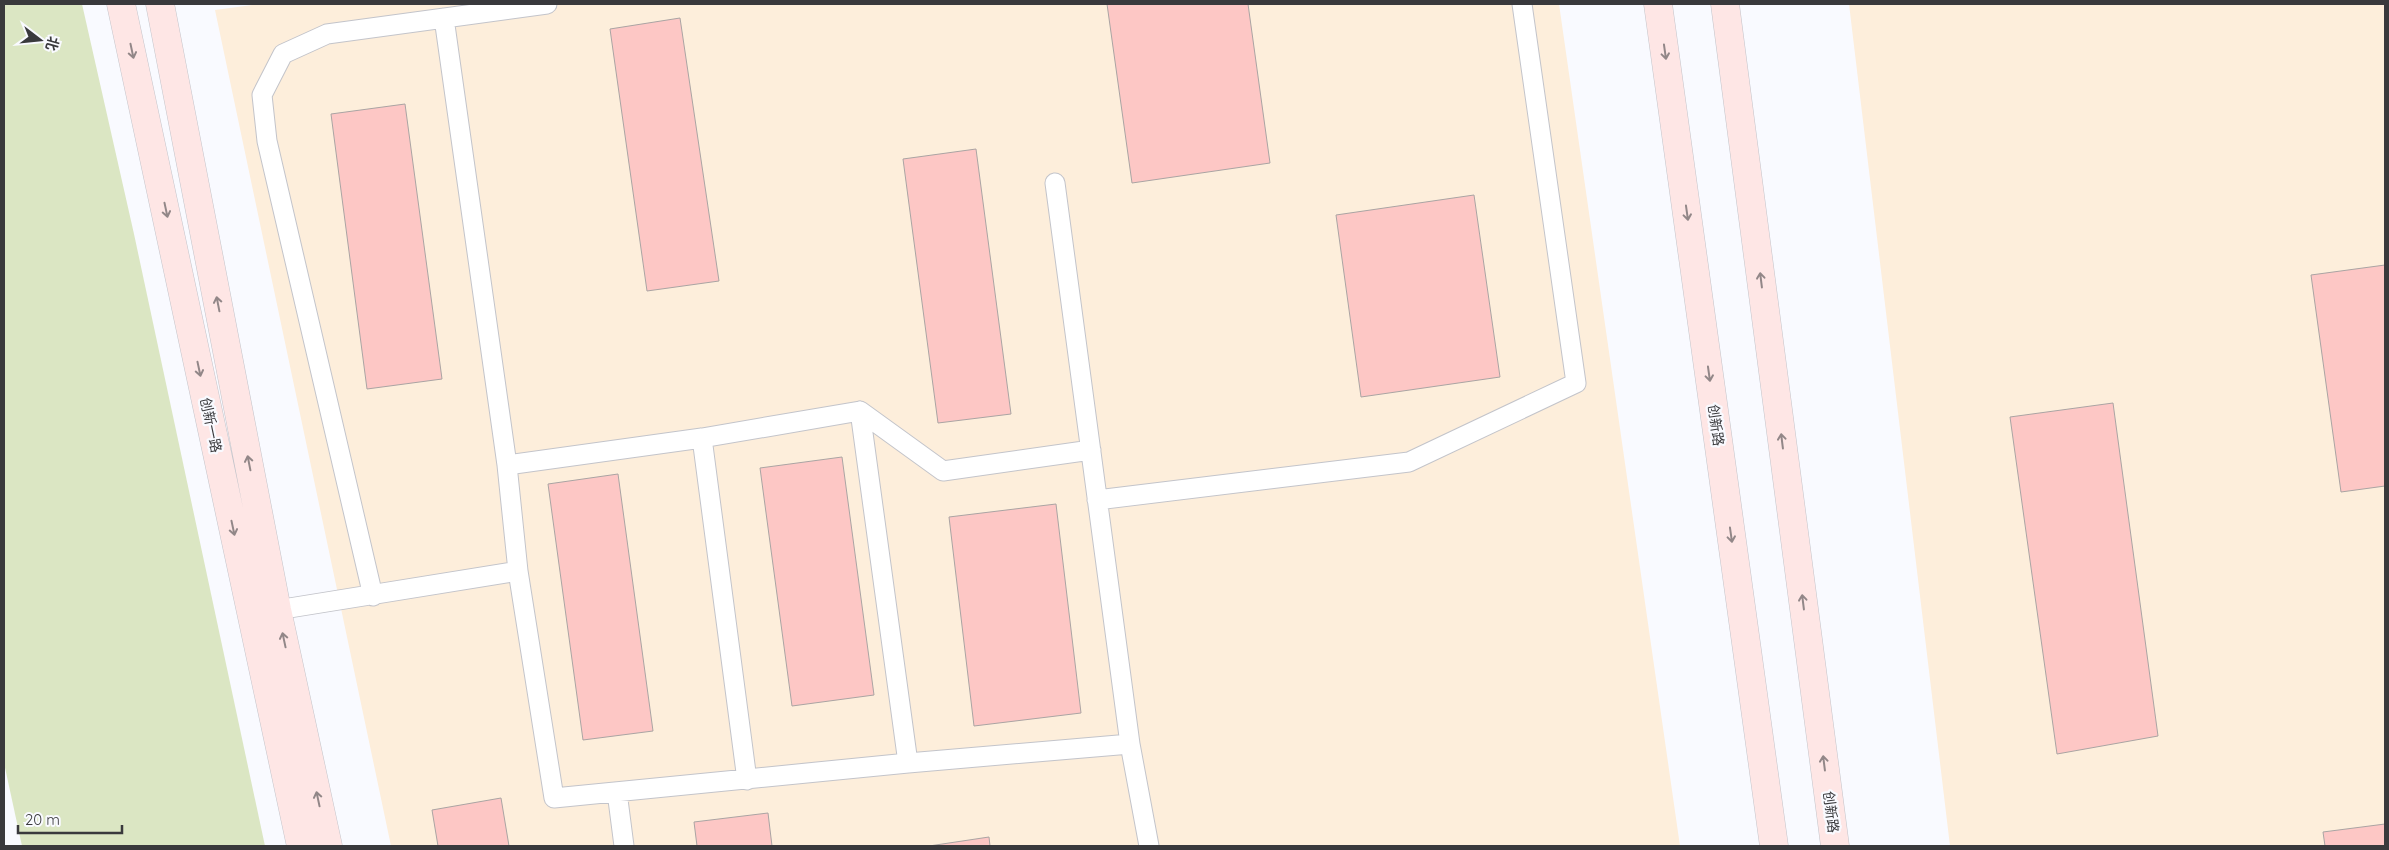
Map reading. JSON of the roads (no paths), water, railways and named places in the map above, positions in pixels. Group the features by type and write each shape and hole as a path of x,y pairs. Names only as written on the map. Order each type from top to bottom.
{"main road":[{"name":"创新一路","path":"122,4 301,846"},
{"path":"160,4 277,610 328,846"},
{"name":"创新路","path":"1658,4 1774,846"},
{"name":"创新路","path":"1725,4 1835,846"}],"lane":[{"path":"373,596 267,141 262,95 283,54 327,34 547,4"},
{"path":"1098,500 1409,462 1576,383 1522,4"},
{"path":"444,18 507,464 518,571 554,798 908,763 1130,744"},
{"path":"1055,183 1130,744 1149,846"},
{"path":"507,464 702,438 860,411 943,471 1091,450"},
{"path":"860,411 908,763"},
{"path":"702,438 747,780"},
{"path":"277,610 373,596 518,571"},
{"path":"617,792 624,846"}]}
